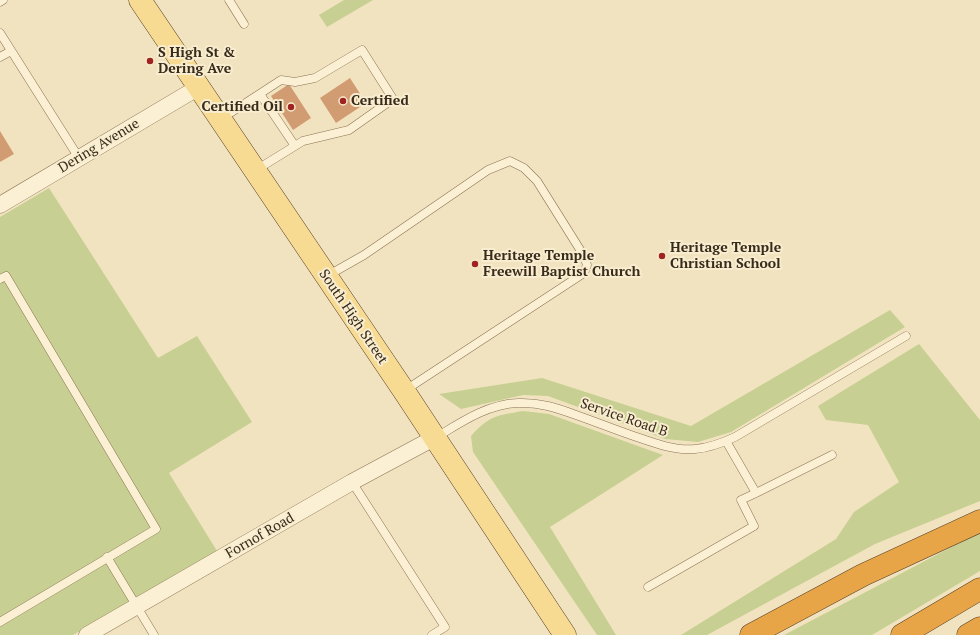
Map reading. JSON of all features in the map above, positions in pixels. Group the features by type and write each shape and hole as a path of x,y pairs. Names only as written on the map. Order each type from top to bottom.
{"highway":[{"path":"751,635 863,575 980,521"},
{"path":"902,635 980,589"},
{"path":"968,635 980,628"}],"main road":[{"name":"South High Street","path":"140,0 404,391 565,635"}],"street":[{"name":"Dering Avenue","path":"0,205 199,87"},
{"name":"Fornof Road","path":"94,633 136,606 239,549 352,482 434,438"}],"lane":[{"path":"229,0 244,24"},
{"path":"0,33 79,158"},
{"path":"221,120 281,80 295,82 315,78 362,50 393,99 349,130 303,141 255,171"},
{"path":"0,57 11,51"},
{"path":"260,94 295,146"},
{"path":"326,276 364,255 488,170 510,160 524,168 537,181 584,256 587,266 584,273 404,391"},
{"path":"0,279 6,276 156,528 0,622"},
{"name":"Service Road B","path":"434,438 482,412 516,403 534,403 552,407 673,448 694,449 710,447 726,441 906,336"},
{"path":"726,441 756,493"},
{"path":"648,587 754,526 741,500 832,455"},
{"path":"352,482 445,627 432,635"},
{"path":"107,557 154,635"}],"green space":[{"path":"344,0 373,0 327,27 319,15"},
{"path":"49,188 158,358 197,336 252,422 169,473 217,551 73,635 0,635 0,217"},
{"path":"890,310 905,327 731,432 698,442 665,439 548,396 523,395 461,409 439,394 542,378 691,426"},
{"path":"919,344 980,420 980,501 875,544 707,635 681,635 836,539 854,512 899,482 868,425 826,420 818,406"},
{"path":"523,411 549,414 663,455 550,527 616,635 597,635 473,452 471,436 483,424 500,416"},
{"path":"980,532 980,571 872,635 784,635"}],"building":[{"name":"Certified","path":"350,78 366,103 336,123 320,98"},
{"name":"Certified Oil","path":"289,84 311,118 293,130 271,96"},
{"path":"0,131 14,154 0,162"}],"place":[{"name":"S High St & Dering Ave","path":"150,61"},
{"name":"Certified","path":"343,101"},
{"name":"Certified Oil","path":"291,107"},
{"name":"Heritage Temple Christian School","path":"662,256"},
{"name":"Heritage Temple Freewill Baptist Church","path":"475,264"}]}
